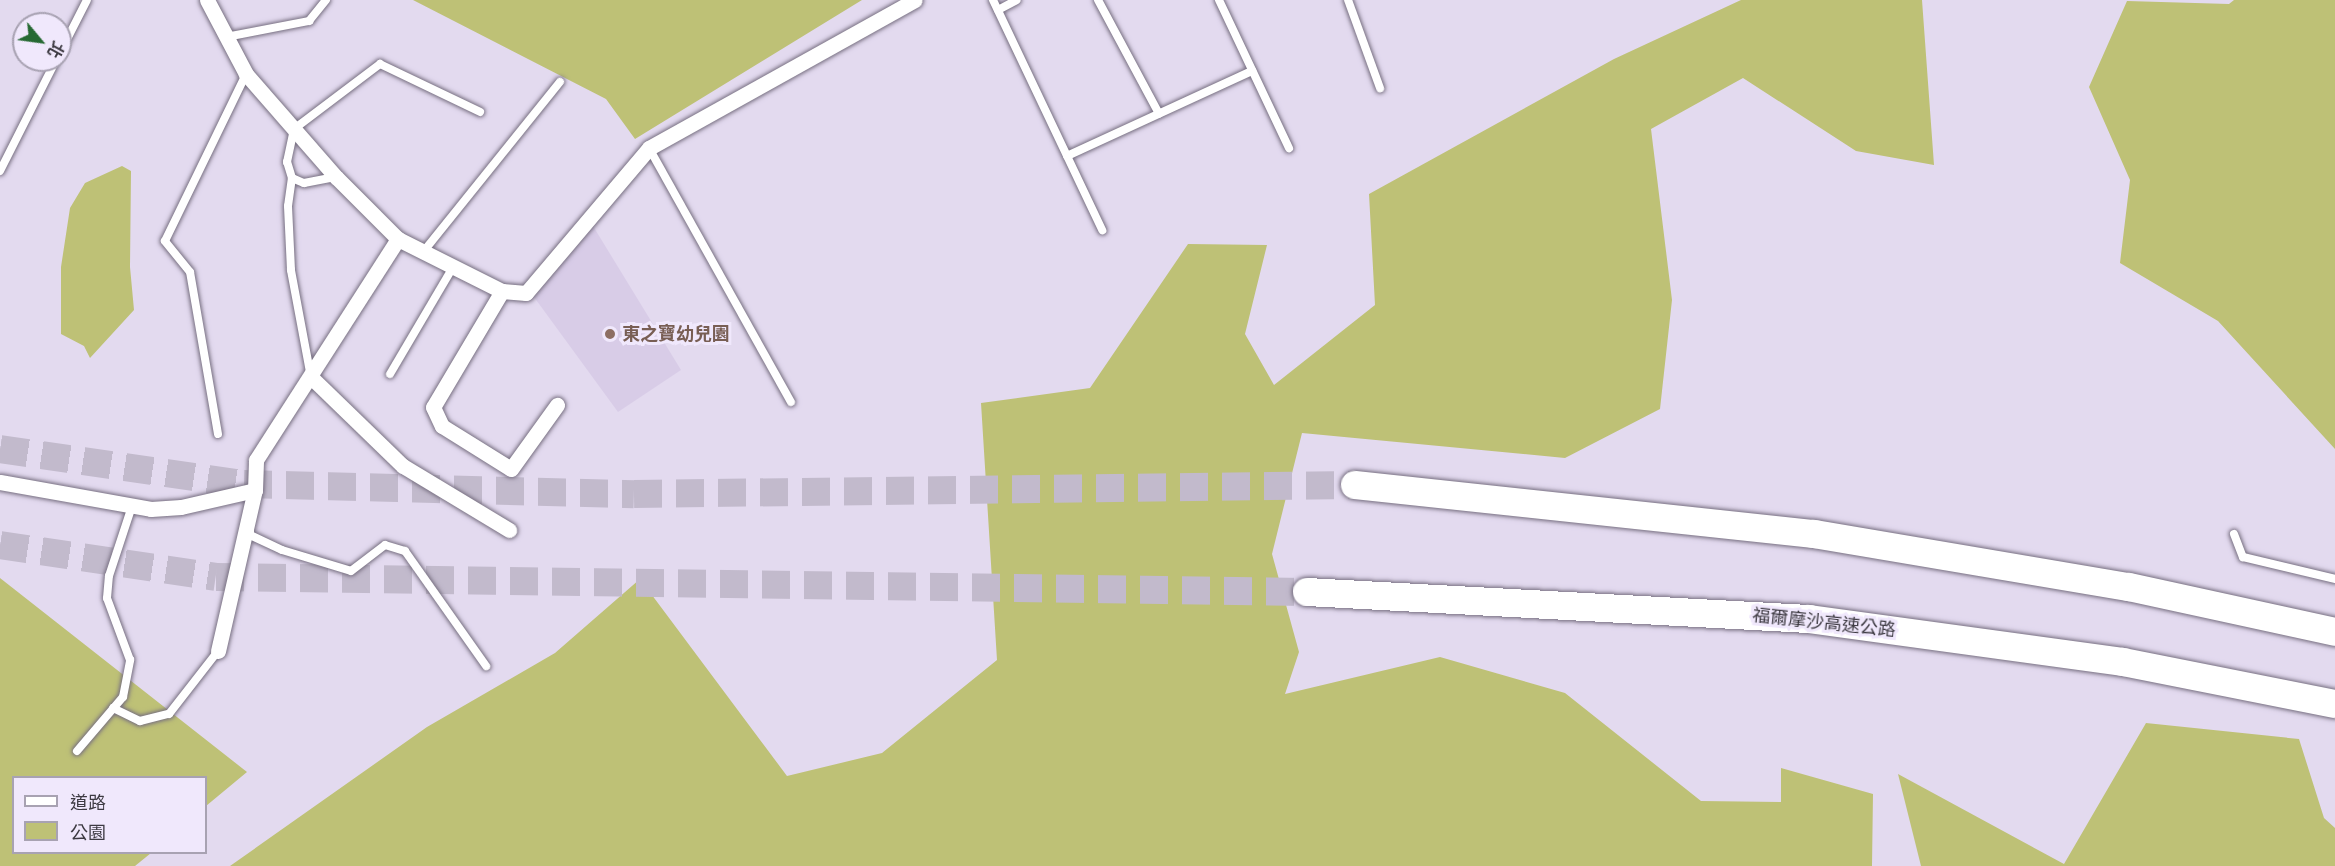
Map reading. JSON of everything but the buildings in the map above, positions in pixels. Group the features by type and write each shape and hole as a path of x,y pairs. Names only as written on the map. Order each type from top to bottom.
{"highway":[{"path":"1355,485 1814,534 2129,587 2335,632"},
{"name":"福爾摩沙高速公路","path":"1307,592 1809,619 2122,662 2335,704"}],"street":[{"path":"207,0 246,74 336,177 398,239 502,291 526,293 649,148 915,0"},
{"path":"218,651 255,490 256,460 398,239"},
{"path":"502,291 433,406 442,426 511,469 557,405"},
{"path":"311,377 403,466 509,530"},
{"path":"0,483 132,506 181,507 255,490"}],"lane":[{"path":"72,29 87,0"},
{"path":"226,37 309,21 326,0"},
{"path":"993,0 1102,231"},
{"path":"998,10 1017,0"},
{"path":"1098,0 1159,114"},
{"path":"1218,0 1289,148"},
{"path":"1348,0 1380,88"},
{"path":"311,377 291,270 288,206 292,178 286,162 294,129 380,64 480,112"},
{"path":"1067,156 1252,71"},
{"path":"0,171 50,72"},
{"path":"218,434 190,272 165,241 246,74"},
{"path":"424,251 560,82"},
{"path":"649,148 791,402"},
{"path":"292,178 304,183 336,177"},
{"path":"390,374 453,267"},
{"path":"255,490 250,535 282,550 351,571 385,545 405,551 486,666"},
{"path":"77,751 123,697 130,660 107,598 109,576 132,506"},
{"path":"2234,534 2243,557 2335,579"},
{"path":"113,708 140,721 169,714 218,651"}],"shaded area":[{"name":"東之寶幼兒園","path":"593,226 681,370 618,412 534,297"}],"green space":[{"path":"413,0 862,0 635,139 606,99"},
{"path":"1741,0 1922,0 1934,165 1856,151 1743,78 1651,129 1672,300 1660,409 1565,458 1302,433 1272,554 1299,652 1285,694 1440,657 1565,693 1701,801 1781,802 1781,768 1873,794 1872,866 230,866 427,727 555,653 640,579 787,776 882,753 997,660 981,403 1090,388 1188,244 1267,245 1245,334 1274,385 1375,305 1369,194 1614,59"},
{"path":"2234,0 2335,0 2335,449 2218,321 2120,263 2130,180 2089,87 2127,1 2229,4"},
{"path":"122,166 131,171 130,267 134,310 90,358 84,346 61,334 61,267 70,208 85,183"},
{"path":"0,578 247,772 207,805 207,776 12,776 12,854 150,854 135,866 0,866"},
{"path":"2146,723 2299,739 2324,818 2335,828 2335,866 1921,866 1898,774 2064,864"}],"tunnel":[{"path":"0,449 244,484 634,494 1355,485"},
{"path":"0,545 216,577 1307,592"}],"place":[{"name":"東之寶幼兒園","path":"610,334"}]}
